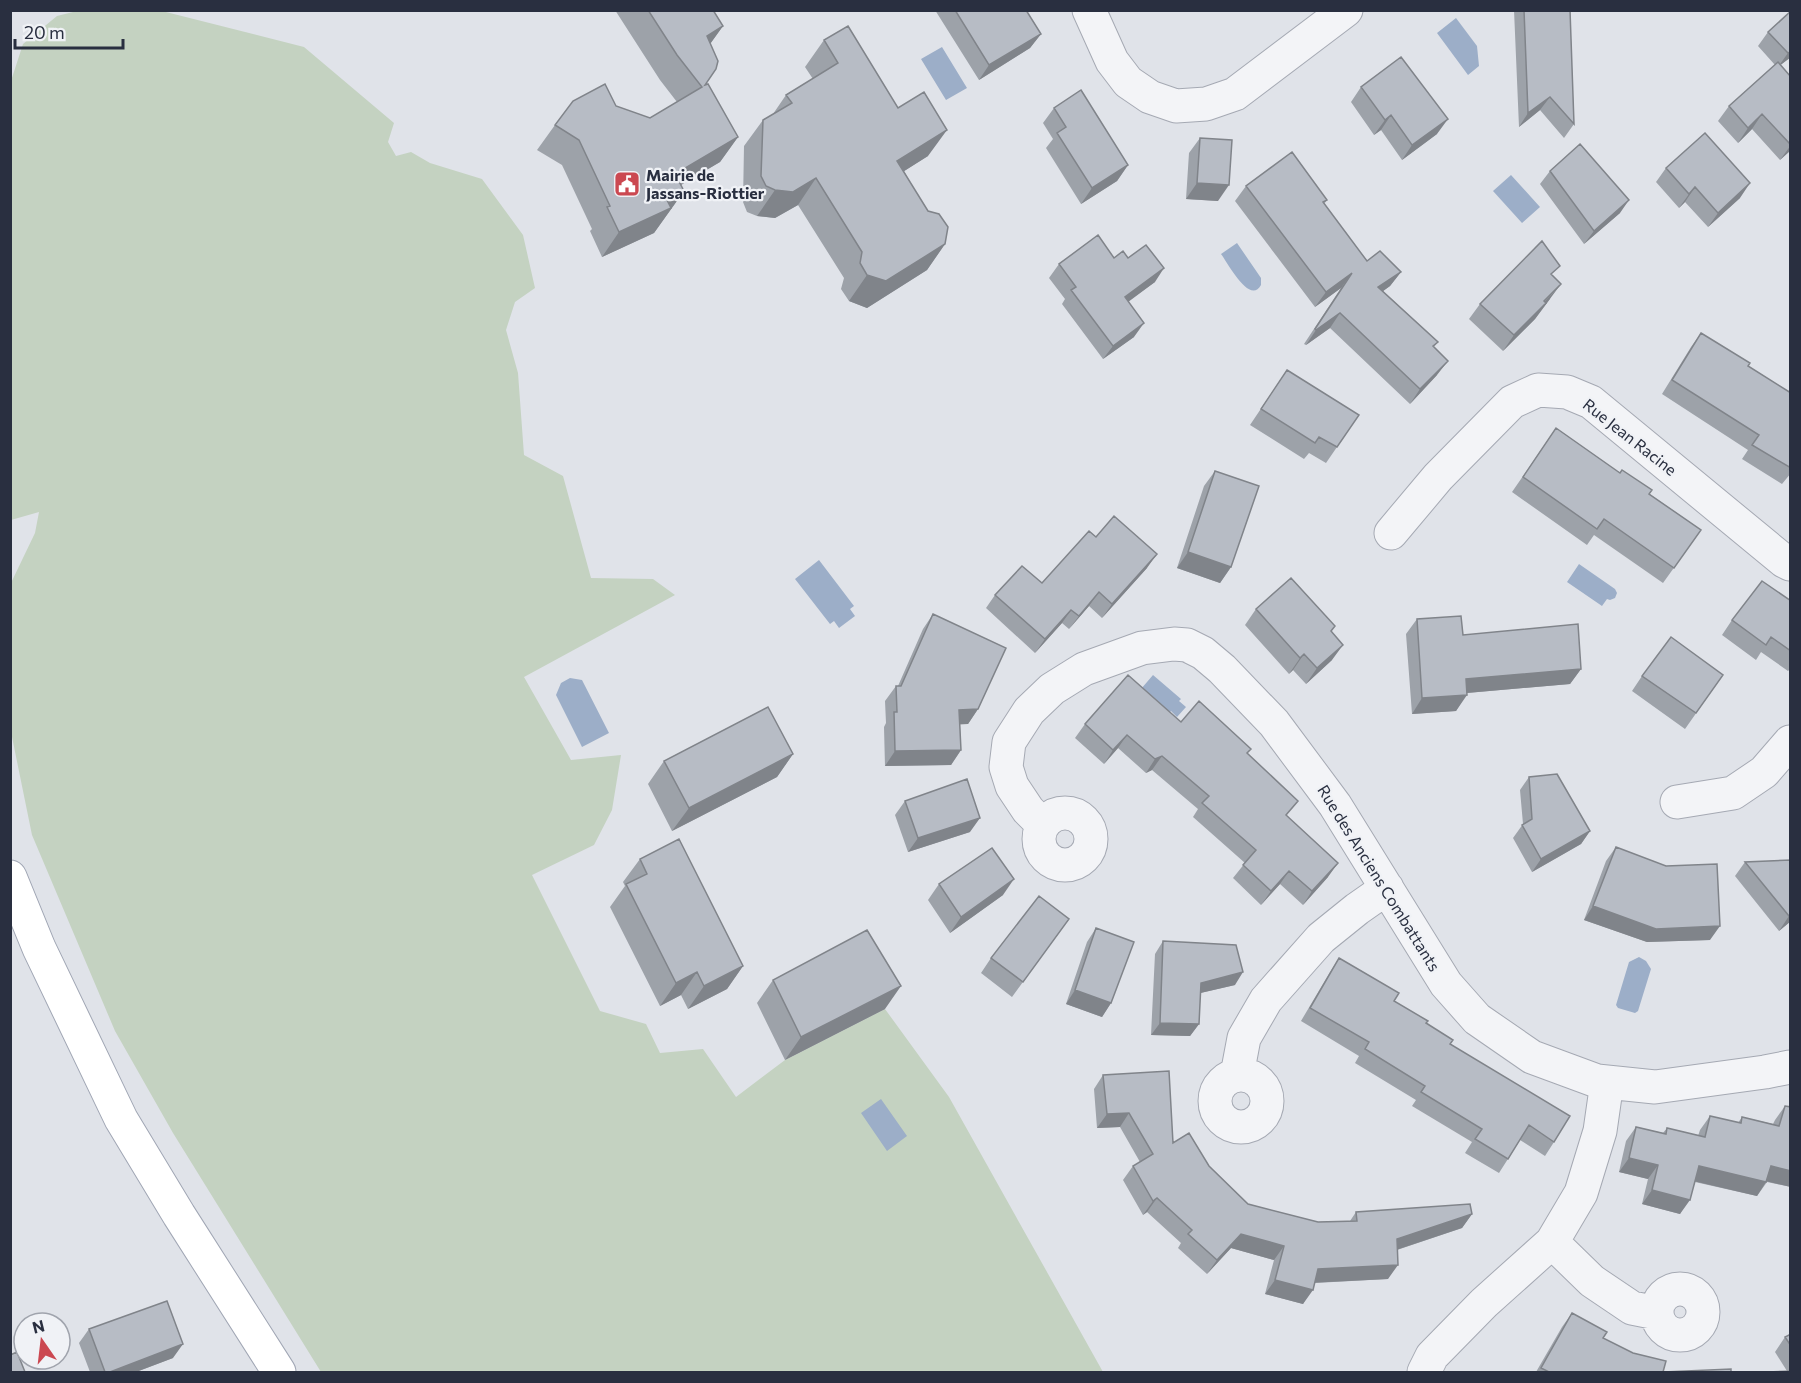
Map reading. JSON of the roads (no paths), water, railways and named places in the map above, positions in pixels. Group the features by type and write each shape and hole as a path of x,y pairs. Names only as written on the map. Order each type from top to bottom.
{"main road":[{"path":"10,877 39,948 121,1119 279,1372"}],"street":[{"path":"1089,10 1112,62 1128,82 1150,97 1176,106 1206,104 1235,94 1346,10"},
{"name":"Rue Jean Racine","path":"1391,533 1438,477 1512,402 1538,390 1567,392 1591,402 1784,561 1791,564"},
{"name":"Rue des Anciens Combattants","path":"1043,825 1028,810 1012,786 1006,767 1009,742 1029,711 1052,689 1084,669 1142,648 1174,644 1187,645 1203,653 1222,669 1274,723 1335,805 1446,984 1477,1019 1532,1057 1597,1081 1655,1087 1791,1067"},
{"path":"1677,802 1733,793 1764,772 1791,742"},
{"path":"1238,1075 1244,1038 1266,1000 1321,938 1387,888"},
{"path":"1424,1372 1432,1356 1484,1303 1552,1242 1581,1193 1600,1131 1607,1082"},
{"path":"1552,1242 1592,1281 1632,1308 1657,1313"}],"water":[{"path":"1456,18 1477,46 1479,66 1468,75 1437,33"},
{"path":"942,47 967,88 946,100 921,59"},
{"path":"1511,175 1540,207 1522,223 1493,191"},
{"path":"1237,243 1261,278 1261,285 1256,290 1251,290 1240,281 1221,254"},
{"path":"819,560 854,606 850,609 855,616 839,628 834,621 830,624 795,579"},
{"path":"1579,564 1615,589 1617,593 1615,598 1607,599 1602,606 1567,582"},
{"path":"1153,675 1181,699 1179,701 1186,707 1177,717 1141,689"},
{"path":"570,678 582,680 609,733 582,747 556,695 561,683"},
{"path":"1639,957 1646,961 1651,969 1638,1011 1635,1013 1618,1008 1616,1005 1629,962"},
{"path":"881,1099 907,1136 887,1151 861,1113"}],"place":[{"name":"Mairie de Jassans-Riottier","path":"627,184"}]}
